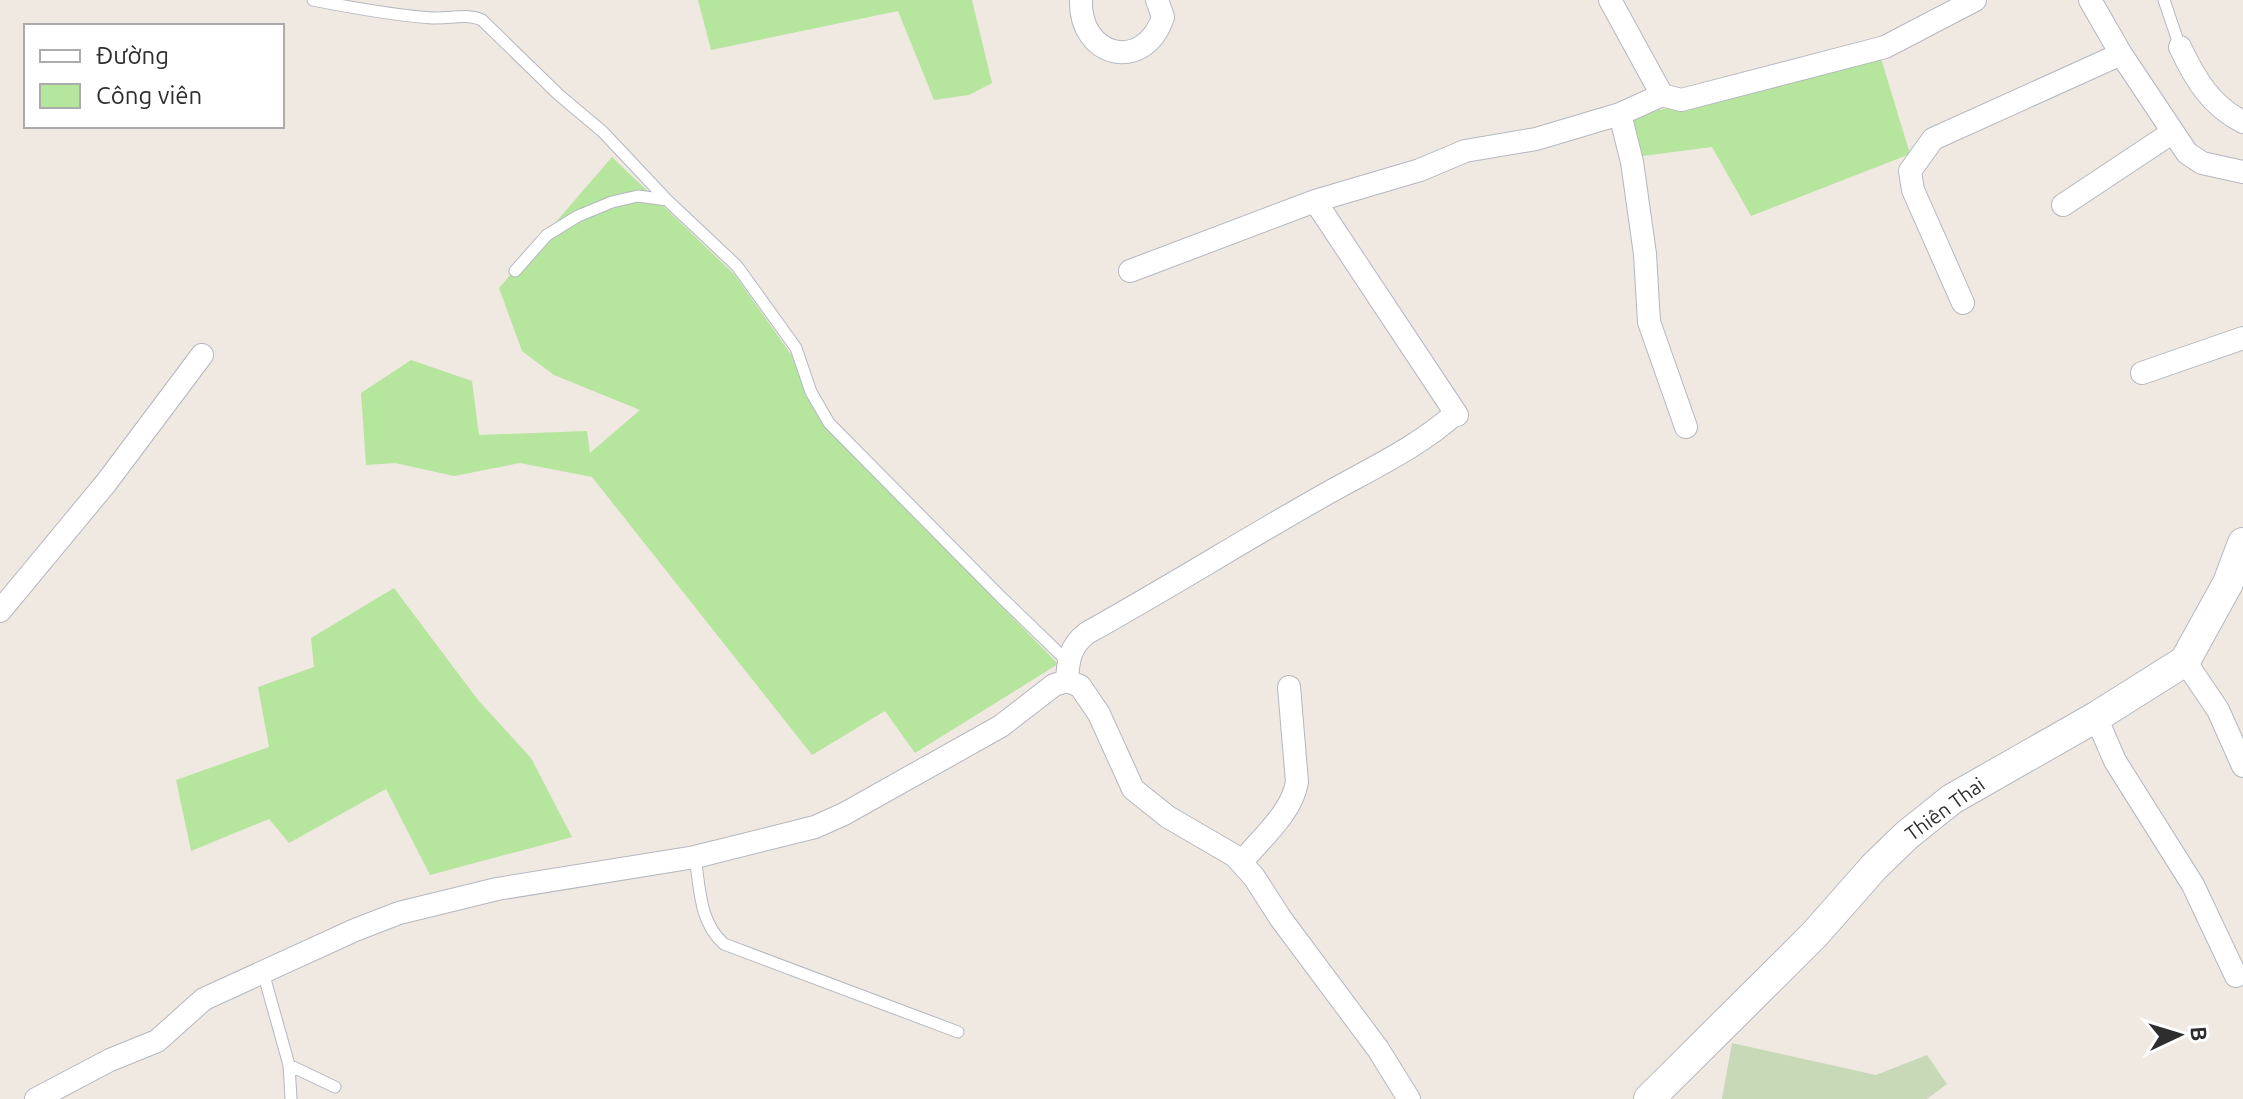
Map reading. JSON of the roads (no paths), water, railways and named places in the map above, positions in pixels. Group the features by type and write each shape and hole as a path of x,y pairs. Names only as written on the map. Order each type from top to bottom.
{"street":[{"path":"1081,0 1082,19 1095,41 1112,52 1120,53 1138,49 1151,41 1163,17 1157,0"},
{"path":"1610,0 1662,95"},
{"path":"1130,271 1315,201 1420,170 1465,151 1536,139 1620,114 1662,95 1681,100 1696,98 1885,47 1975,0"},
{"path":"2090,0 2121,54 2187,153 2202,163 2243,172"},
{"path":"2180,47 2192,73 2222,112 2243,122"},
{"path":"1963,303 1913,190 1910,171 1921,152 1933,139 2121,54"},
{"path":"1620,114 1632,162 1645,254 1649,322 1686,427"},
{"path":"2063,205 2173,132"},
{"path":"36,1099 110,1060 157,1041 204,999 355,930 421,907 497,889 695,857 815,827 844,814 1001,726 1067,673 1075,643 1087,633 1436,431 1456,414 1315,201"},
{"path":"2142,373 2243,338"},
{"path":"0,611 106,483 202,355"},
{"name":"Thiên Thai","path":"1649,1099 1814,935 1907,835 1952,799 2096,717 2185,661 2228,583 2243,543"},
{"path":"2185,661 2218,710 2243,766"},
{"path":"1067,673 1099,714 1133,789 1168,817 1224,848 1242,862 1378,1049 1409,1099"},
{"path":"1242,862 1295,794 1297,782 1289,687"},
{"path":"2096,717 2115,761 2193,885 2236,976"}],"lane":[{"path":"313,0 370,12 434,18 474,17 482,20 559,95 603,132 667,200 737,266 796,348 811,392 829,423 1063,657 1067,673"},
{"path":"2164,0 2180,47"},
{"path":"515,271 547,235 578,216 612,202 638,196 667,200"},
{"path":"695,857 704,917 713,934 724,944 958,1032"},
{"path":"263,971 289,1065 291,1099"},
{"path":"289,1065 335,1087"}]}
